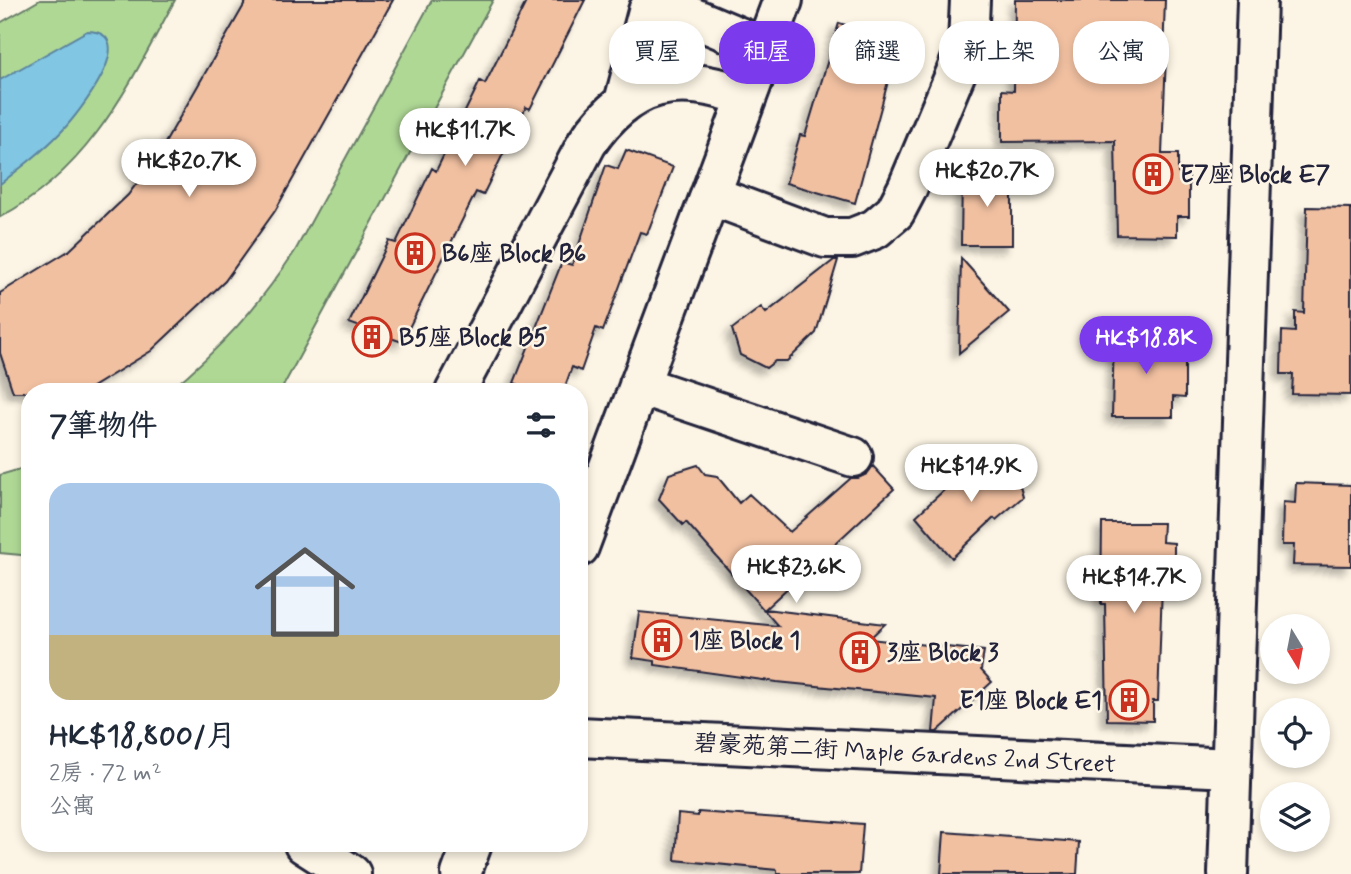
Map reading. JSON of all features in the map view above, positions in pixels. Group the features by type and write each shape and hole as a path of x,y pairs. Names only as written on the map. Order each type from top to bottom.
{"lane":[{"path":"775,21 783,0"},
{"path":"710,195 825,238 852,238 875,229 895,212 907,189 968,44 970,0"},
{"path":"1228,874 1257,0"},
{"path":"624,102 648,10 663,5 719,29"},
{"path":"460,383 587,143 603,120 624,102 649,89 674,83 699,83 724,88 747,97"},
{"path":"588,524 752,84"},
{"path":"639,385 853,457"},
{"name":"碧豪苑第二街 Maple Gardens 2nd Street","path":"588,737 1231,768"},
{"path":"317,852 351,874"},
{"path":"461,874 469,852"}],"green space":[{"path":"40,0 175,0 123,94 83,150 31,198 0,217 0,23"},
{"path":"432,0 493,0 285,383 178,383 237,326 267,291 295,251"},
{"path":"21,469 21,555 0,553 0,475"}],"water":[{"path":"87,31 103,35 109,45 108,59 102,75 62,131 0,184 0,80"}],"building":[{"path":"247,0 393,0 275,211 225,281 151,351 99,383 21,383 21,392 13,392 0,353 0,293 70,250 128,195 161,150"},
{"path":"527,0 585,0 530,109 526,107 483,195 476,192 402,342 349,323 389,241 396,243 432,168 436,171 480,81 485,84"},
{"path":"1015,0 1165,0 1164,21 1073,21 1073,84 1165,84 1162,154 1178,154 1178,173 1189,174 1189,216 1177,216 1177,236 1117,235 1115,141 1002,142 1002,90 1014,91 1014,84 1059,84 1059,21 1015,21"},
{"path":"829,56 829,84 887,84 855,203 786,183 800,135 805,136"},
{"path":"626,150 673,167 647,234 640,232 603,331 596,328 581,371 572,367 566,383 514,383 562,262 572,265 606,165 618,169"},
{"path":"962,173 1012,173 1012,245 961,245"},
{"path":"1307,207 1351,208 1351,395 1292,394 1293,374 1281,374 1282,331 1295,332 1295,312 1304,313"},
{"path":"961,258 1009,312 959,353"},
{"path":"834,260 838,260 816,333 787,361 775,361 766,368 740,355 732,329 761,307 766,313"},
{"path":"1114,335 1174,336 1173,355 1185,355 1185,398 1173,397 1173,417 1112,417"},
{"path":"982,455 1016,472 1023,497 996,520 994,518 952,558 916,516"},
{"path":"698,465 705,474 717,476 739,503 749,494 790,532 851,478 867,474 873,466 894,489 765,609 885,624 869,639 984,651 981,670 992,682 937,732 933,732 936,698 777,682 655,665 655,661 633,658 639,612 778,626 686,522 683,525 659,499 669,474"},
{"path":"1296,483 1351,485 1351,566 1293,565 1294,545 1282,545 1283,502 1295,503"},
{"path":"1102,523 1163,523 1162,542 1174,543 1174,585 1162,585 1158,701 1153,701 1153,721 1107,720 1105,604 1101,604"},
{"path":"698,812 863,824 859,874 777,874 777,870 675,860 678,814 698,816"},
{"path":"944,832 1079,842 1077,874 941,874"}],"place":[{"name":"E7座 Block E7","path":"1153,174"},
{"name":"B6座 Block B6","path":"415,253"},
{"name":"B5座 Block B5","path":"372,337"},
{"name":"1座 Block 1","path":"662,640"},
{"name":"3座 Block 3","path":"860,652"},
{"name":"E1座 Block E1","path":"1129,700"}]}
